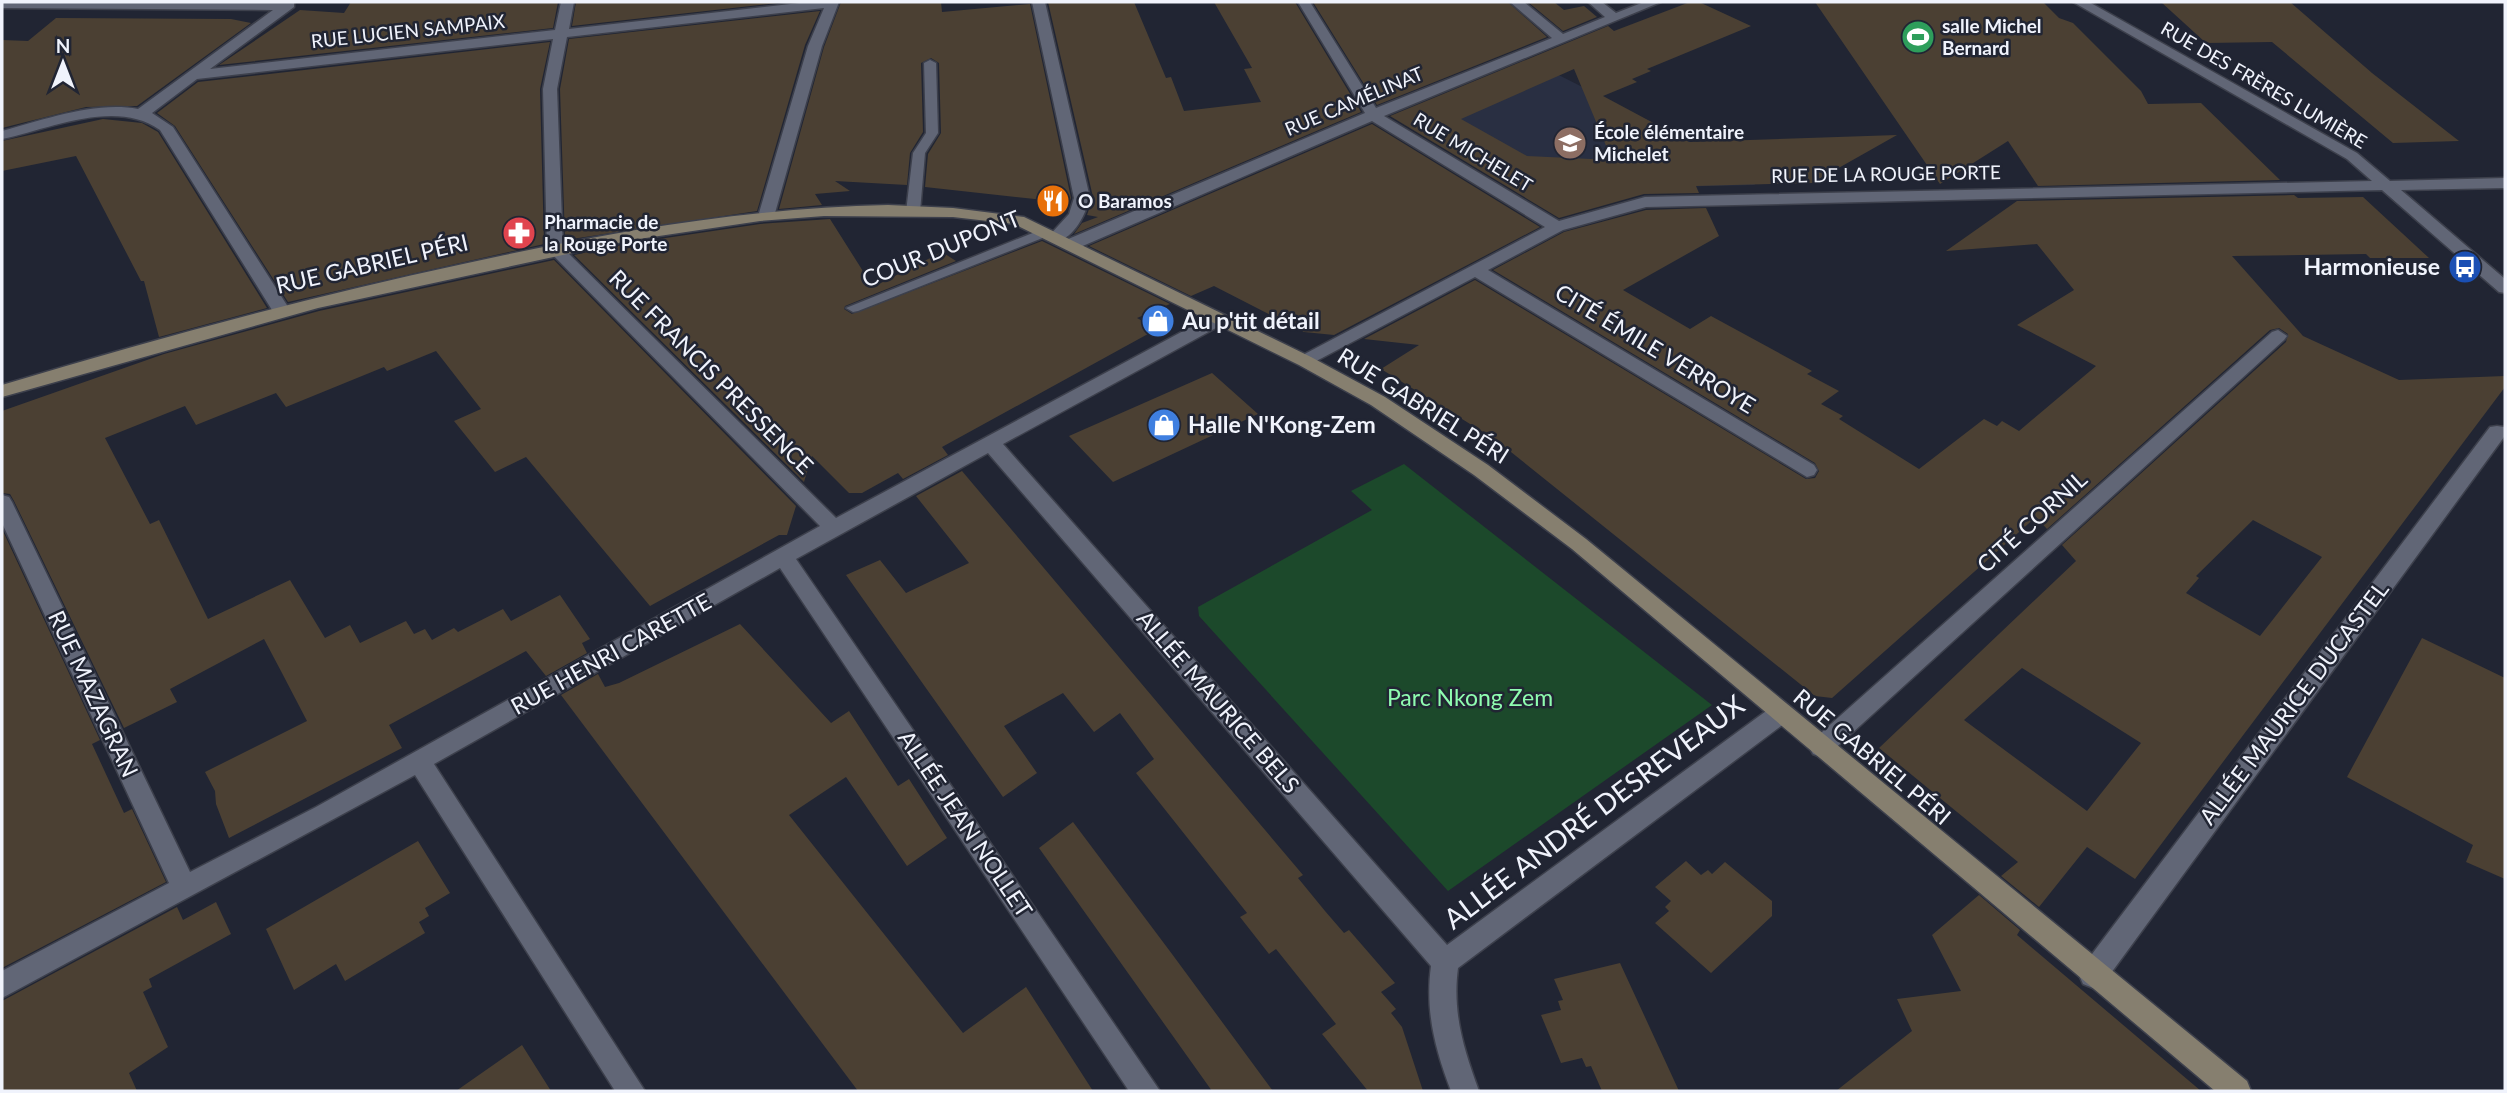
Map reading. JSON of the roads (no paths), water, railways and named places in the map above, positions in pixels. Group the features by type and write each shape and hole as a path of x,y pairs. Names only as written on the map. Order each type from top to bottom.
{"street":[{"path":"555,249 550,89 567,2"},
{"path":"1038,2 1082,198 1077,216 1058,238"},
{"name":"RUE MICHELET","path":"1304,2 1373,115 1557,227"},
{"path":"1516,2 1562,39"},
{"path":"1594,2 1615,18"},
{"name":"RUE CAMÉLINAT","path":"1058,238 1655,2"},
{"name":"RUE DES FRÈRES LUMIÈRE","path":"2080,2 2334,144 2390,185 2505,288"},
{"path":"767,213 815,46 833,3"},
{"name":"RUE LUCIEN SAMPAIX","path":"196,75 833,3"},
{"path":"2,4 289,4"},
{"path":"142,113 289,4"},
{"path":"2,135 103,113 142,113 157,118 166,127 281,310"},
{"name":"RUE DE LA ROUGE PORTE","path":"1305,361 1557,227 1628,206 1680,199 2505,183"},
{"name":"RUE GABRIEL PÉRI","path":"2,391 281,310 555,249 767,213 838,209 994,216 1018,220 1305,361 1386,406 1514,495 2237,1091"},
{"name":"RUE FRANCIS PRESSENCE","path":"555,249 834,528"},
{"name":"CITÉ ÉMILE VERROYE","path":"1477,271 1807,470"},
{"name":"RUE HENRI CARETTE","path":"2,985 419,761 834,528 1219,319"},
{"name":"CITÉ CORNIL","path":"1821,747 2278,336"},
{"name":"ALLÉE MAURICE DUCASTEL","path":"2093,975 2497,432"},
{"name":"ALLÉE MAURICE BELS","path":"990,442 1445,962"},
{"name":"RUE MAZAGRAN","path":"2,502 184,887"},
{"name":"ALLÉE JEAN NOLLET","path":"784,557 1146,1091"},
{"name":"ALLÉE ANDRÉ DESREVEAUX","path":"1445,962 1781,713"},
{"path":"419,761 631,1091"},
{"path":"1445,962 1440,1011 1444,1035 1465,1091"}],"lane":[{"path":"913,212 919,153 932,133 930,63"},
{"name":"COUR DUPONT","path":"853,308 1058,238"}],"place":[{"name":"salle Michel Bernard","path":"1918,37"},
{"name":"École élémentaire Michelet","path":"1570,143"},
{"name":"O Baramos","path":"1053,201"},
{"name":"Pharmacie de la Rouge Porte","path":"519,233"},
{"name":"Harmonieuse","path":"2465,267"},
{"name":"Au p'tit détail","path":"1158,321"},
{"name":"Halle N'Kong-Zem","path":"1164,425"}],"park label":[{"name":"Parc Nkong Zem","path":"1470,698"}]}
